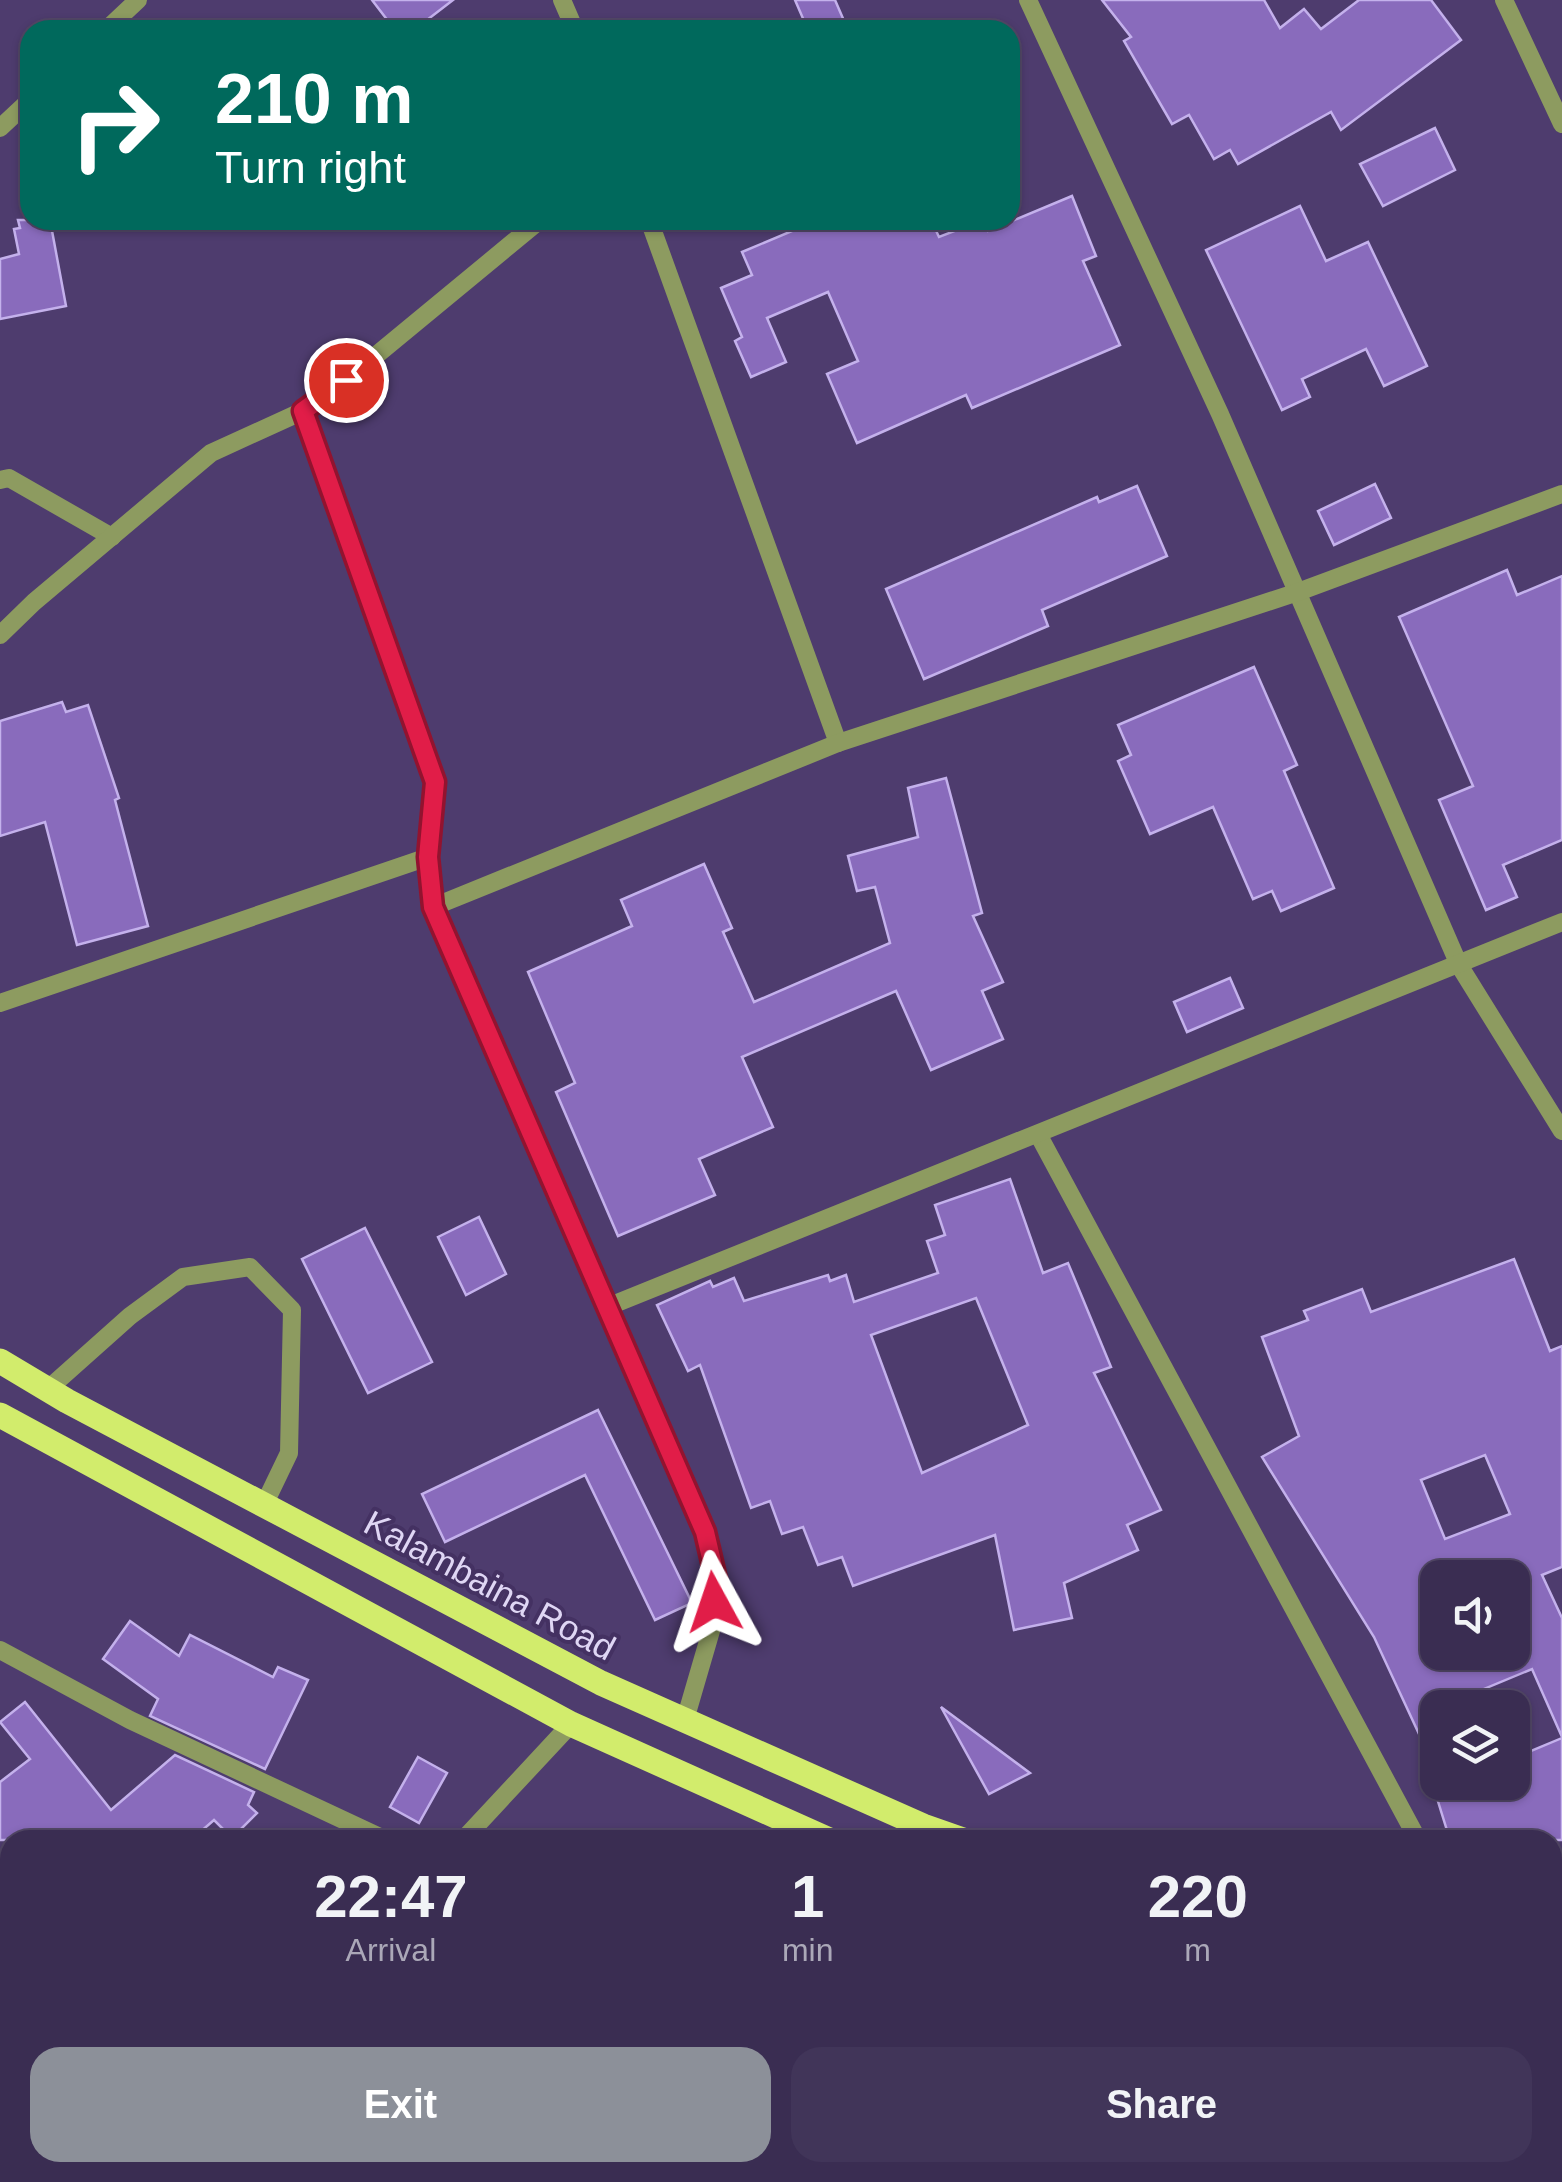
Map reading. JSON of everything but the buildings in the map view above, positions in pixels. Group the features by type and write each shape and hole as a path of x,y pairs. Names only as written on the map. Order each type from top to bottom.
{"main road":[{"name":"Kalambaina Road","path":"0,1361 47,1390 602,1684 934,1830"},
{"path":"0,1415 571,1724 807,1830"}],"street":[{"path":"117,20 138,0"},
{"path":"1028,0 1166,296 1459,966 1562,1131"},
{"path":"1504,0 1562,124"},
{"path":"0,128 20,109"},
{"path":"0,635 210,453 303,411 528,230"},
{"path":"653,230 838,743"},
{"path":"303,411 435,782 428,857 433,907 705,1532 716,1579 713,1624 685,1720"},
{"path":"0,480 9,478 112,537"},
{"path":"433,907 838,743 1298,592 1562,494"},
{"path":"0,1003 428,857"},
{"path":"607,1307 1562,922"},
{"path":"1038,1134 1413,1830"},
{"path":"47,1390 130,1316 182,1277 250,1267 292,1310 289,1453 264,1505"},
{"path":"0,1650 130,1720 365,1830"},
{"path":"481,1830 571,1724"}],"route":[{"path":"346,380 303,411 435,782 428,857 433,907 705,1532 716,1579 714,1602"}]}
